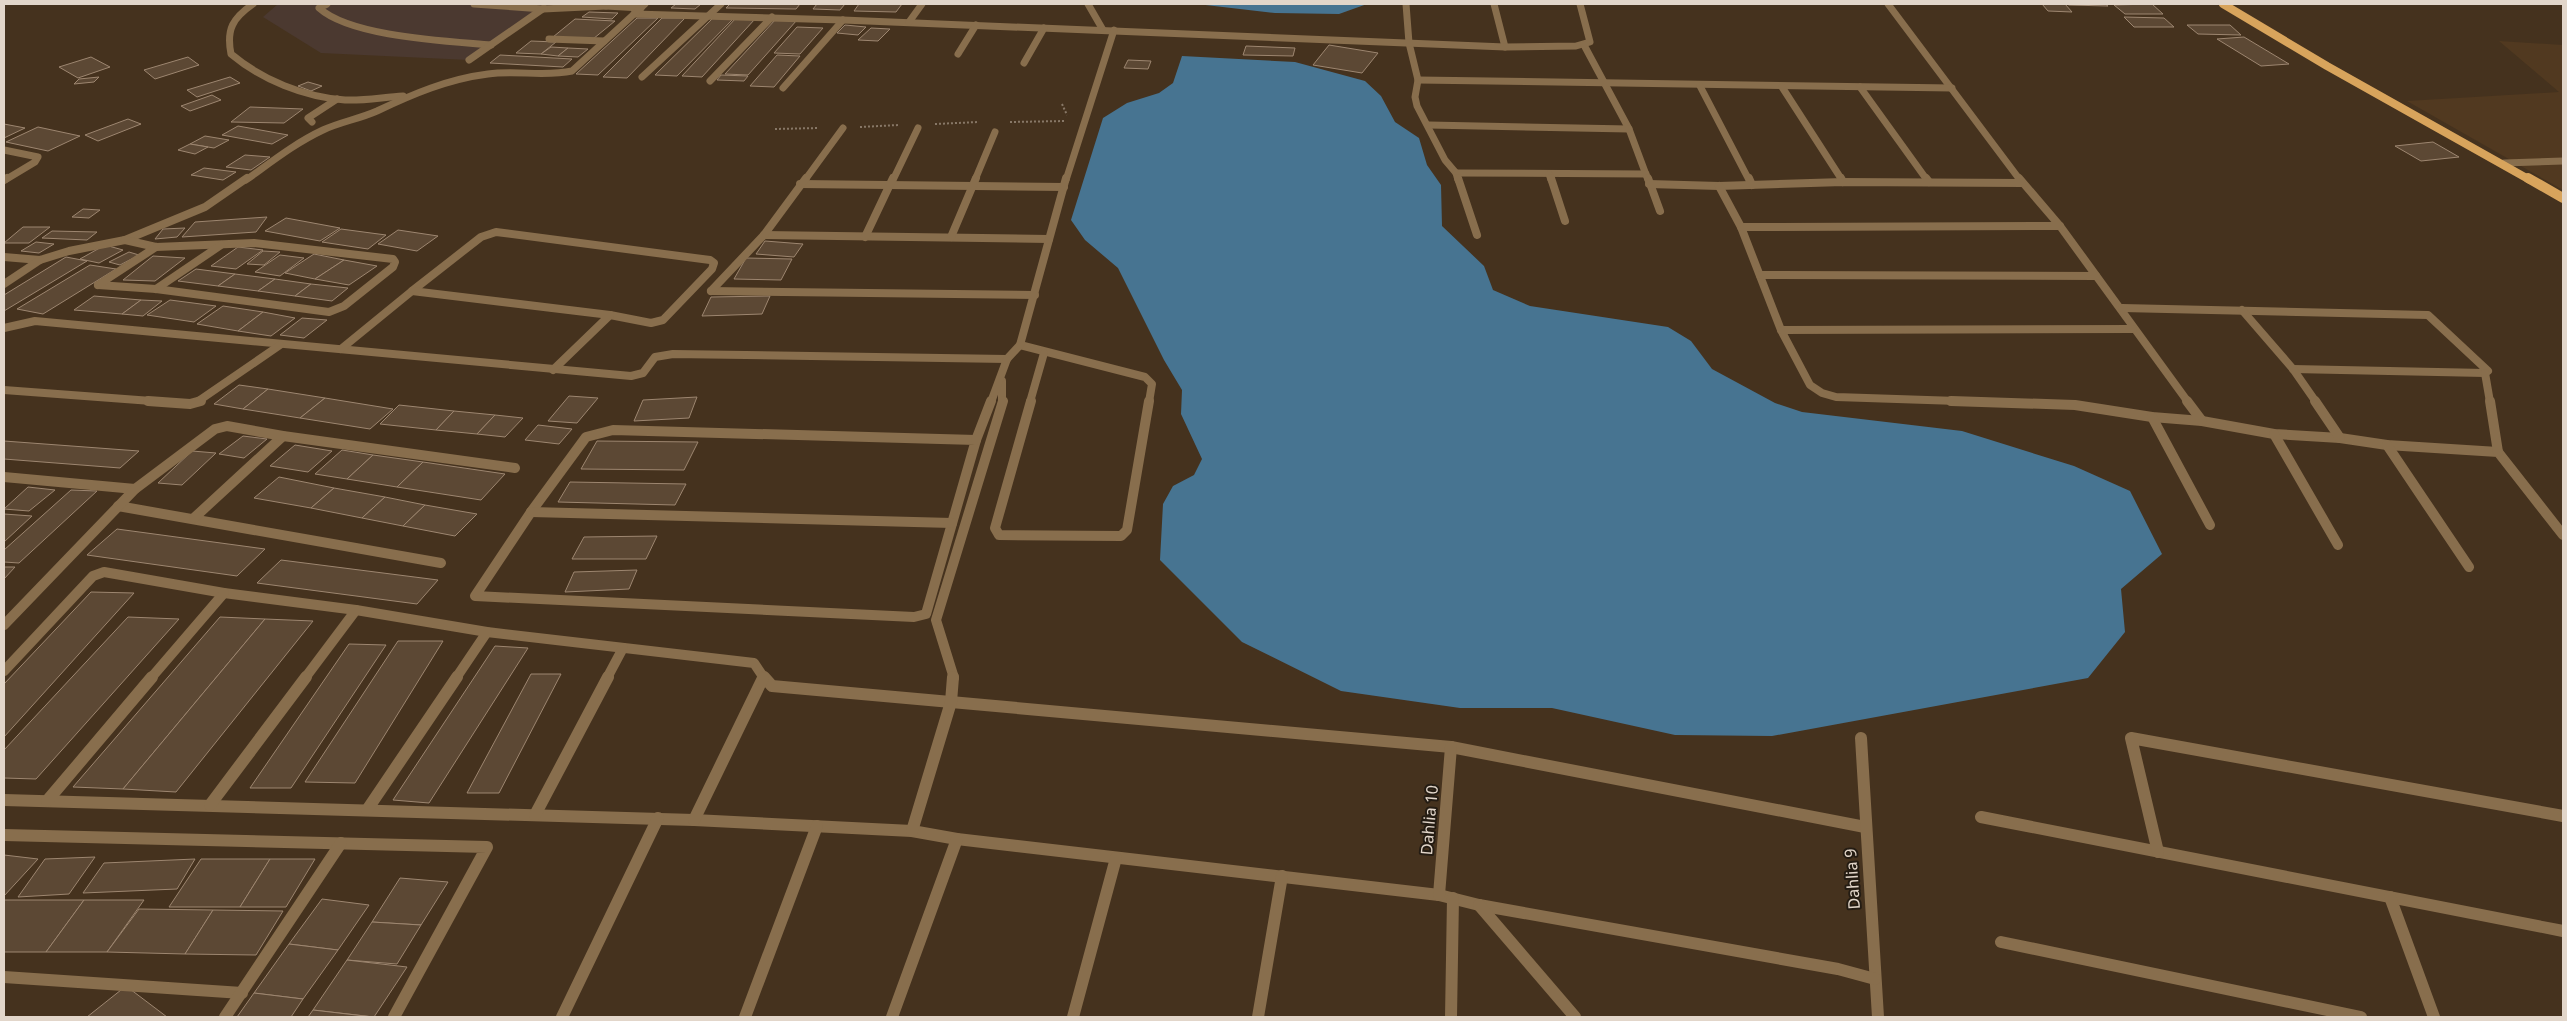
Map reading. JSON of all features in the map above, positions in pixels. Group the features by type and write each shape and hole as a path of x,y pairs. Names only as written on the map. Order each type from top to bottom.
{"main road":[{"path":"2223,4 2327,66 2504,163 2563,198"}],"street":[{"path":"253,4 231,22 228,30 231,54 261,76 305,92 337,99 407,96"},
{"path":"327,4 319,8 325,16 369,30 491,45"},
{"path":"474,4 544,9 643,6"},
{"path":"468,60 550,4"},
{"path":"642,77 721,4"},
{"path":"908,22 922,4"},
{"path":"1088,4 1103,30"},
{"path":"1406,4 1409,43 1418,80 1415,97 1446,160 1456,173 1477,235"},
{"path":"1494,4 1505,47"},
{"path":"634,14 908,22 1505,47 1584,45 1590,42 1580,4"},
{"path":"1888,4 2022,183 2060,226 2122,308 2133,328 2202,421"},
{"path":"4,284 40,260 69,251 125,240 205,207 294,147 323,130 374,112 407,96 454,80 489,74 566,73 572,71 643,6"},
{"path":"710,81 772,17"},
{"path":"783,88 843,20"},
{"path":"958,54 976,25"},
{"path":"1024,63 1044,28"},
{"path":"976,440 613,430 598,432 586,437 531,512 475,596 914,617 926,614 930,608 976,440 1002,376 1006,359 1020,345 1064,187 1114,30"},
{"path":"549,39 604,41"},
{"path":"1584,45 1629,129 1660,211"},
{"path":"1418,80 1700,86 1952,88"},
{"path":"1700,86 1752,185"},
{"path":"1782,87 1843,182"},
{"path":"1860,88 1929,182"},
{"path":"312,122 308,118 337,99"},
{"path":"1429,125 1629,129"},
{"path":"843,128 764,235 711,291 1035,295"},
{"path":"865,237 888,186 918,128"},
{"path":"951,237 995,132"},
{"path":"4,150 38,157 35,162 4,180"},
{"path":"2504,163 2563,161"},
{"path":"1456,173 1646,174"},
{"path":"1549,174 1565,221"},
{"path":"1649,184 1719,186 1843,182 2022,183"},
{"path":"800,184 1064,187"},
{"path":"1719,186 1741,227 1781,330 1810,384 1822,393 1836,397 2075,405 2152,417 2202,421 2274,434 2340,438 2387,446 2498,452"},
{"path":"1741,227 2060,226"},
{"path":"342,349 412,291 481,237 496,232 710,260 714,263 712,270 663,320 651,323 610,315 412,291"},
{"path":"764,235 1049,239"},
{"path":"125,240 156,247 254,243 394,259 395,262 344,306 329,312 156,289 98,285 156,247"},
{"path":"156,289 223,244"},
{"path":"4,257 40,260"},
{"path":"1760,275 2096,276"},
{"path":"2122,308 2428,315 2488,371 2485,373 2498,452 2563,535"},
{"path":"2242,310 2293,369 2340,438"},
{"path":"553,370 610,315"},
{"path":"4,328 35,321 631,376 643,373 655,357 673,354 1006,359"},
{"path":"1781,330 2133,328"},
{"path":"4,390 190,404 201,401 280,345"},
{"path":"1020,345 1145,377 1152,384 1127,530 1121,536 1008,536 999,535 995,528 1044,352"},
{"path":"2293,369 2485,373"},
{"path":"912,831 951,702 954,679 936,620 1003,400 1002,376"},
{"path":"2152,417 2210,526"},
{"path":"4,625 135,489 214,429 227,426 283,436 515,468"},
{"path":"2274,434 2338,545"},
{"path":"194,518 283,436"},
{"path":"2387,446 2469,567"},
{"path":"6,480 135,489"},
{"path":"118,506 442,563"},
{"path":"531,512 952,523"},
{"path":"4,671 93,576 100,573 224,593 356,610 487,632 754,662 760,668 763,678 772,686 1451,747 1865,827"},
{"path":"47,801 224,593"},
{"path":"210,805 356,610"},
{"path":"367,810 487,632"},
{"path":"535,815 623,648"},
{"path":"694,820 763,678"},
{"name":"Dahlia 9","path":"1861,738 1878,1017"},
{"path":"2158,852 2130,738 2563,816"},
{"name":"Dahlia 10","path":"1439,895 1451,747"},
{"path":"4,800 658,818 912,831 957,839 1439,895 1479,905 1838,970 1875,979"},
{"path":"562,1017 658,818"},
{"path":"1981,818 2563,931"},
{"path":"745,1017 817,826"},
{"path":"4,835 487,847 394,1017"},
{"path":"892,1017 957,839"},
{"path":"225,1017 341,843"},
{"path":"1073,1017 1116,858"},
{"path":"1258,1017 1282,876"},
{"path":"2390,897 2434,1017"},
{"path":"1451,1017 1453,898"},
{"path":"1479,905 1575,1017"},
{"path":"2001,942 2361,1017"},
{"path":"4,977 242,993"}],"shaded area":[{"path":"278,4 551,4 469,60 321,53 263,17"},
{"path":"2499,41 2563,45 2563,190 2407,101 2559,92"}],"water":[{"path":"1197,4 1367,4 1339,14 1275,13"},
{"path":"1182,56 1295,62 1365,81 1381,96 1395,122 1419,138 1427,165 1441,185 1442,226 1484,266 1493,290 1530,306 1668,327 1691,341 1712,369 1775,403 1802,412 1962,431 2074,466 2130,491 2162,554 2121,589 2125,632 2088,678 1772,736 1675,735 1552,708 1460,708 1341,691 1242,642 1160,560 1163,504 1173,486 1194,475 1202,459 1181,414 1182,390 1164,360 1118,268 1085,240 1071,220 1103,118 1127,103 1159,93 1173,83"}],"building":[{"path":"676,4 701,4 695,9 671,8"},
{"path":"730,4 800,4 796,9 726,8"},
{"path":"817,4 845,4 840,10 813,9"},
{"path":"859,4 902,4 896,12 854,11"},
{"path":"2042,4 2065,4 2072,12 2048,11"},
{"path":"2067,4 2105,4 2108,6 2069,5"},
{"path":"2152,4 2163,14 2125,14 2114,5"},
{"path":"589,12 618,13 612,19 582,17"},
{"path":"714,17 734,18 677,76 655,75"},
{"path":"2124,17 2164,18 2174,27 2134,27"},
{"path":"637,18 658,18 598,75 576,74"},
{"path":"662,18 685,18 627,78 603,77"},
{"path":"736,18 755,19 702,77 682,76"},
{"path":"575,19 615,21 593,39 553,37"},
{"path":"776,19 797,20 748,75 725,74"},
{"path":"845,25 866,27 858,35 837,33"},
{"path":"2187,25 2230,25 2241,35 2198,34"},
{"path":"797,27 823,28 800,54 774,53"},
{"path":"871,28 890,29 878,41 858,40"},
{"path":"2244,37 2289,64 2261,66 2217,39"},
{"path":"531,41 556,42 541,54 516,53"},
{"path":"1329,45 1378,53 1362,73 1313,65"},
{"path":"1246,46 1295,48 1293,56 1243,55"},
{"path":"551,47 568,48 558,56 541,54"},
{"path":"568,48 588,49 578,57 558,56"},
{"path":"500,55 572,59 563,67 490,63"},
{"path":"777,55 800,56 774,87 750,86"},
{"path":"91,57 110,67 78,78 59,67"},
{"path":"188,57 199,65 155,79 144,70"},
{"path":"1128,60 1151,61 1148,69 1124,68"},
{"path":"721,75 748,76 744,81 717,80"},
{"path":"99,77 94,82 74,84 79,79"},
{"path":"230,77 240,83 197,97 187,90"},
{"path":"308,82 322,86 311,91 298,86"},
{"path":"212,95 221,100 190,111 181,106"},
{"path":"250,107 303,109 284,123 231,122"},
{"path":"128,119 141,124 98,141 85,135"},
{"path":"4,124 25,128 4,138"},
{"path":"238,126 288,135 272,144 222,135"},
{"path":"38,127 80,136 48,151 6,142"},
{"path":"205,136 229,140 214,148 190,144"},
{"path":"2433,142 2459,157 2421,161 2395,146"},
{"path":"190,144 208,147 195,154 178,150"},
{"path":"245,155 270,157 251,170 226,167"},
{"path":"204,168 236,172 223,180 191,175"},
{"path":"83,209 100,210 89,218 72,217"},
{"path":"267,217 256,232 182,237 195,222"},
{"path":"286,218 340,228 320,241 265,231"},
{"path":"23,227 50,227 29,243 4,243"},
{"path":"185,228 177,237 155,239 163,229"},
{"path":"341,229 386,235 368,249 322,242"},
{"path":"398,230 438,236 417,251 378,244"},
{"path":"52,231 97,232 87,240 42,238"},
{"path":"765,241 803,244 794,257 756,254"},
{"path":"36,242 54,244 39,253 21,251"},
{"path":"105,245 123,250 99,263 80,259"},
{"path":"238,247 263,250 236,269 211,266"},
{"path":"263,251 280,252 264,265 247,264"},
{"path":"129,252 139,255 120,265 109,262"},
{"path":"314,254 344,260 315,279 285,273"},
{"path":"280,255 304,258 280,276 255,272"},
{"path":"153,256 185,258 155,281 123,280"},
{"path":"66,257 87,261 4,311 4,295"},
{"path":"746,258 792,259 781,280 734,279"},
{"path":"344,260 377,266 349,285 315,279"},
{"path":"90,265 116,269 43,314 17,309"},
{"path":"196,269 235,274 218,286 178,281"},
{"path":"235,274 275,279 258,291 218,286"},
{"path":"275,279 311,284 295,296 258,291"},
{"path":"311,284 348,288 332,301 295,296"},
{"path":"94,296 141,300 122,314 74,310"},
{"path":"770,296 762,314 702,316 711,297"},
{"path":"141,300 162,301 143,316 122,314"},
{"path":"170,300 216,306 194,322 147,315"},
{"path":"223,306 263,312 238,331 197,324"},
{"path":"263,312 295,318 271,336 238,331"},
{"path":"302,318 327,320 304,338 280,335"},
{"path":"239,385 268,389 243,409 214,404"},
{"path":"268,389 325,398 300,418 243,409"},
{"path":"569,396 598,398 577,423 548,421"},
{"path":"697,397 689,418 634,421 643,400"},
{"path":"325,398 393,409 370,429 300,418"},
{"path":"399,405 454,411 436,430 380,424"},
{"path":"454,411 495,415 477,434 436,430"},
{"path":"495,415 523,418 505,437 477,434"},
{"path":"538,425 572,429 559,444 525,440"},
{"path":"243,436 267,439 244,458 219,454"},
{"path":"4,441 139,451 120,468 4,459"},
{"path":"597,441 698,442 684,470 581,469"},
{"path":"295,445 332,451 308,472 270,466"},
{"path":"342,450 373,455 347,479 315,474"},
{"path":"192,451 216,453 182,485 158,483"},
{"path":"373,455 423,462 397,487 347,479"},
{"path":"423,462 505,474 481,500 397,487"},
{"path":"279,477 334,488 311,508 254,498"},
{"path":"570,482 686,484 675,505 558,502"},
{"path":"28,487 55,490 29,511 4,509"},
{"path":"334,488 385,497 362,518 311,508"},
{"path":"71,490 97,491 19,563 4,562 4,550"},
{"path":"385,497 425,505 403,526 362,518"},
{"path":"425,505 477,514 455,536 403,526"},
{"path":"4,514 32,516 4,542"},
{"path":"117,529 265,549 237,576 87,555"},
{"path":"657,536 646,559 572,559 584,537"},
{"path":"281,560 438,580 417,604 257,583"},
{"path":"4,567 15,567 4,579"},
{"path":"637,570 629,589 565,592 574,572"},
{"path":"91,592 134,593 4,737 4,684"},
{"path":"128,617 179,619 36,779 4,778 4,750"},
{"path":"220,617 265,619 123,789 73,787"},
{"path":"265,619 313,621 176,792 123,789"},
{"path":"398,641 443,641 355,783 305,782"},
{"path":"349,644 386,645 291,788 250,788"},
{"path":"495,646 528,648 429,803 393,800"},
{"path":"531,674 561,674 499,793 467,793"},
{"path":"4,855 38,859 4,896"},
{"path":"95,857 69,894 18,897 45,859"},
{"path":"195,859 177,889 83,893 104,863"},
{"path":"201,859 270,859 240,907 169,907"},
{"path":"270,859 315,859 286,907 240,907"},
{"path":"400,878 448,882 421,925 372,922"},
{"path":"322,899 369,905 338,950 289,944"},
{"path":"4,900 84,900 46,952 4,952"},
{"path":"84,900 144,900 107,952 46,952"},
{"path":"139,909 213,910 185,954 107,952"},
{"path":"213,910 283,911 256,955 185,954"},
{"path":"372,922 421,925 397,964 347,960"},
{"path":"289,944 338,950 303,999 254,993"},
{"path":"347,960 407,967 374,1017 313,1010"},
{"path":"126,986 167,1017 87,1017"},
{"path":"254,993 303,999 291,1017 237,1017"},
{"path":"313,1010 373,1017 308,1017"}]}
